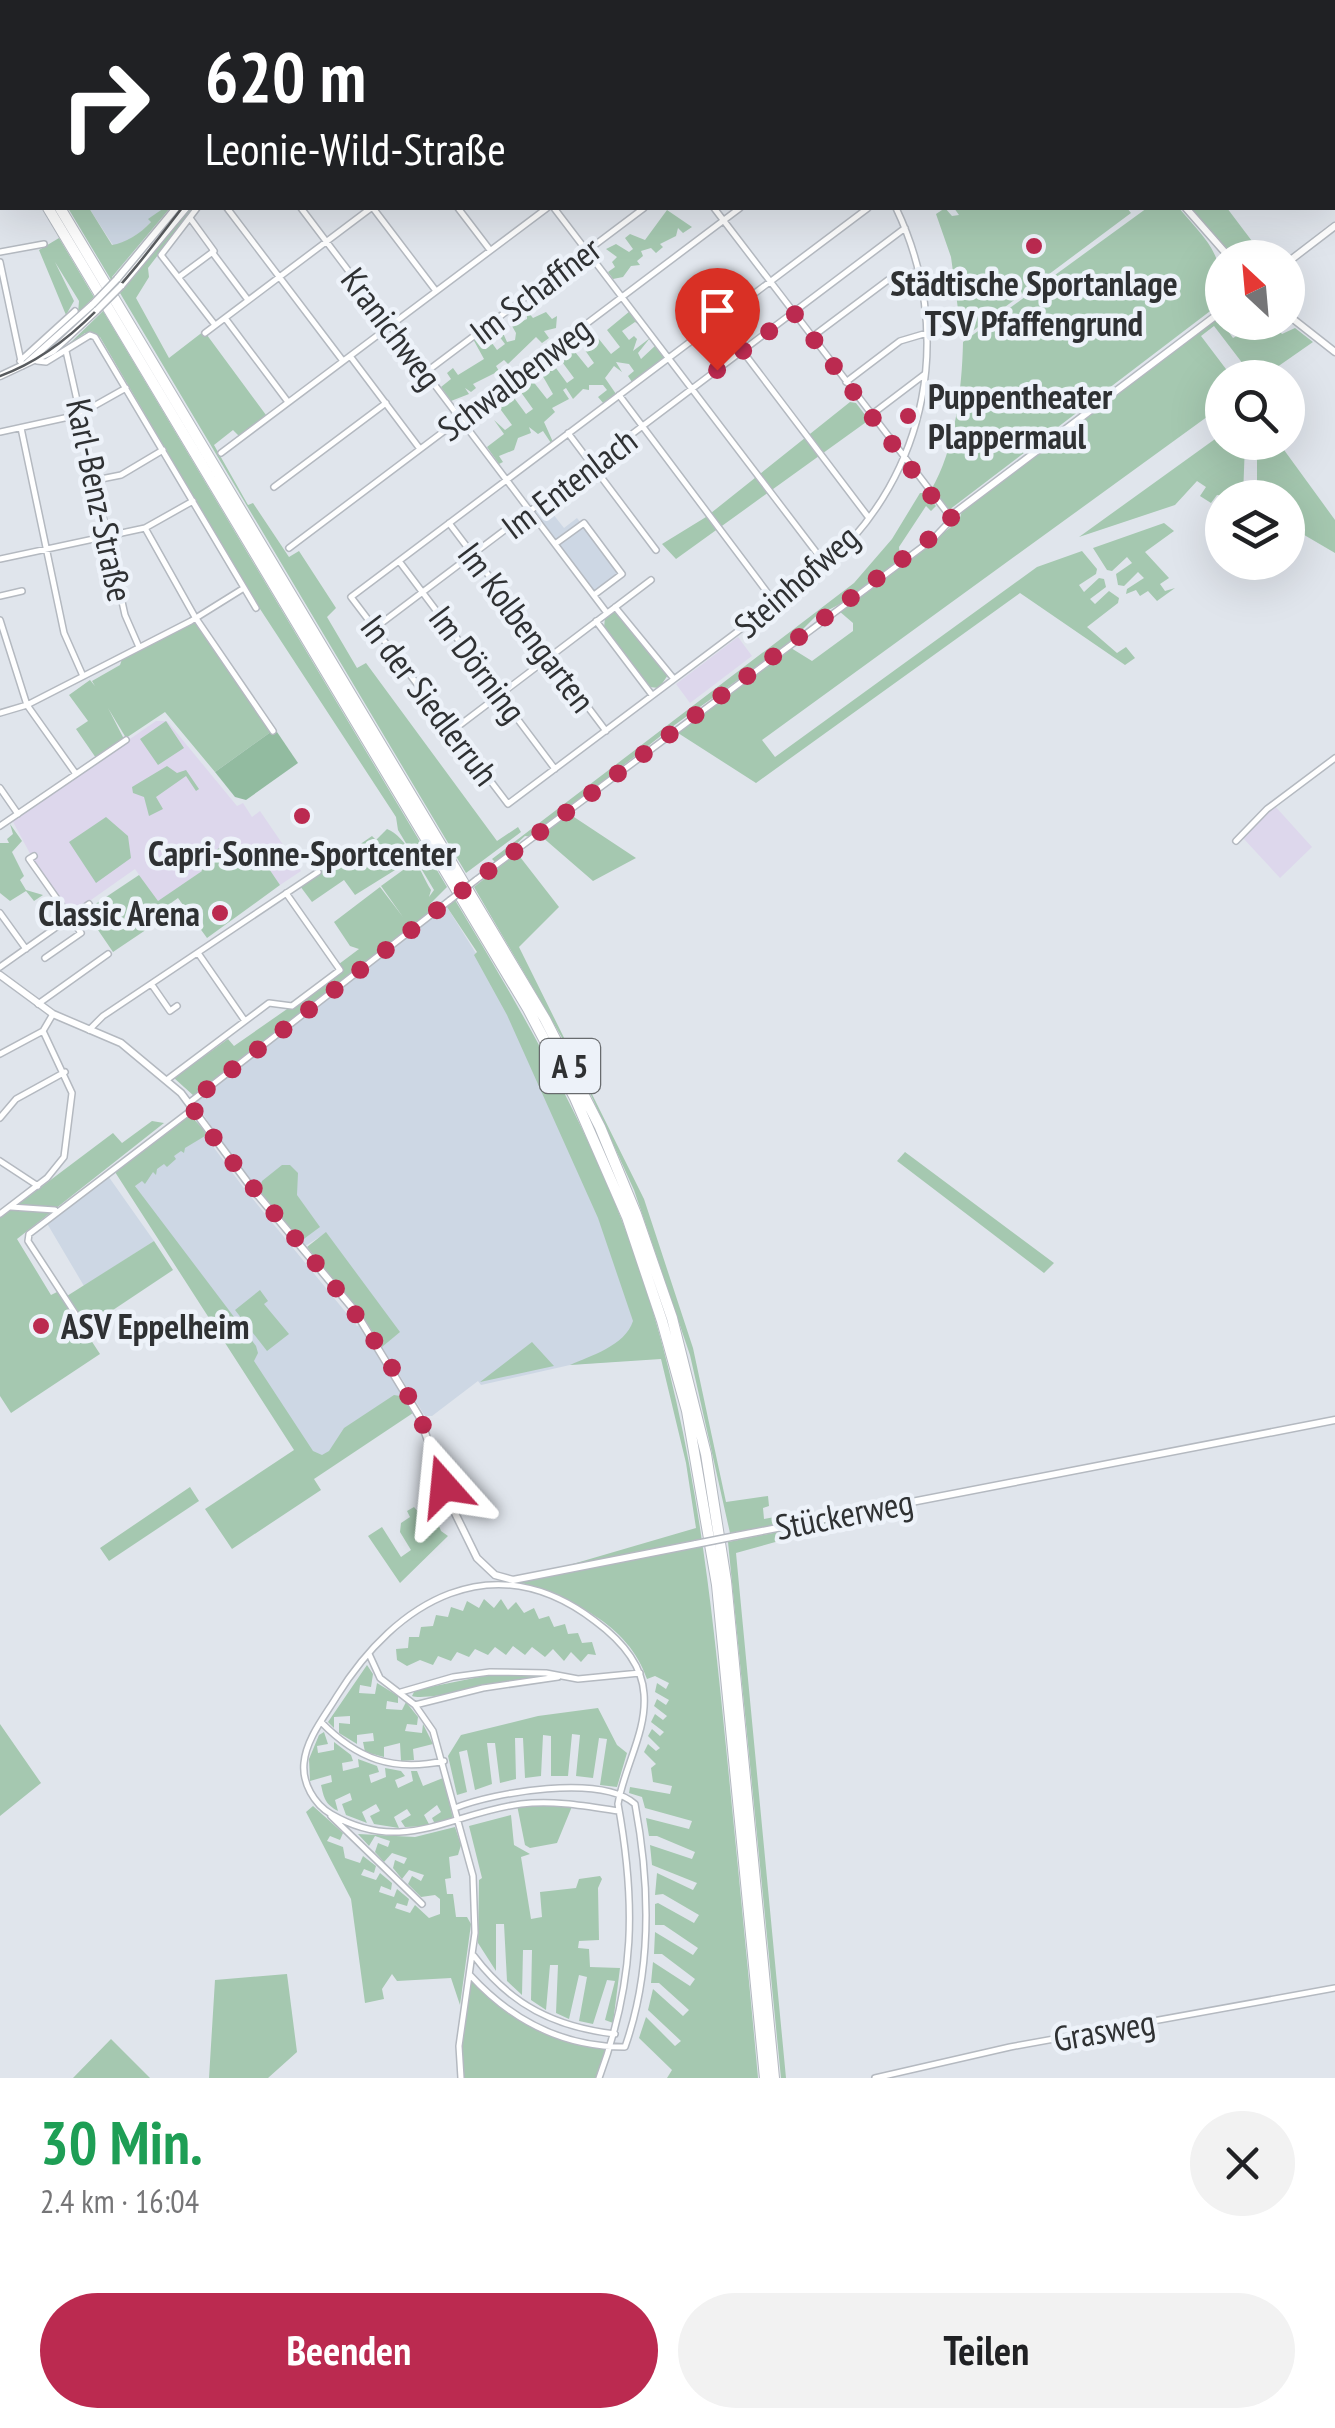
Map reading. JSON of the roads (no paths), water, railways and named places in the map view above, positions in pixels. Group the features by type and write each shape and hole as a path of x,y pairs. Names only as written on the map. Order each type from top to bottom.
{"highway":[{"name":"A 5","path":"49,210 528,1009 575,1098 627,1217 678,1376 708,1518 765,2078"},
{"name":"A 5","path":"61,210 544,1019 600,1128 636,1214 683,1357 717,1517 774,2078"}],"street":[{"path":"119,282 174,210"},
{"path":"21,364 37,360 67,340 184,210"},
{"path":"196,210 162,258 215,325"},
{"path":"229,210 343,361"},
{"name":"Kranichweg","path":"303,210 607,613"},
{"path":"204,333 365,210"},
{"path":"370,210 436,291"},
{"path":"460,210 490,250"},
{"path":"221,453 543,210"},
{"path":"556,210 826,565"},
{"name":"Im Schaffner","path":"426,372 641,210"},
{"path":"716,210 945,513 952,515"},
{"name":"Schwalbenweg","path":"289,548 737,210"},
{"path":"398,561 865,210"},
{"name":"Steinhofweg","path":"508,804 826,565 868,518 906,460 926,374 928,333 918,270 897,210"},
{"path":"1188,210 1214,240"},
{"path":"190,218 248,300"},
{"path":"1305,249 1335,226"},
{"name":"Im Entenlach","path":"375,628 905,228"},
{"path":"0,252 44,244"},
{"path":"179,277 212,250"},
{"path":"0,262 21,364"},
{"path":"812,337 888,280 918,270"},
{"path":"0,376 95,307"},
{"path":"21,364 75,311"},
{"path":"225,318 288,402"},
{"path":"719,320 868,518"},
{"path":"84,1327 28,1241 29,1234 450,900 933,540 949,524 952,515 1205,324"},
{"path":"1305,328 1335,352"},
{"path":"846,382 900,341 928,333"},
{"path":"37,360 42,363 90,335 95,337 256,608"},
{"name":"Karl-Benz-Straße","path":"66,351 125,615 139,648"},
{"path":"350,356 420,448"},
{"path":"871,414 926,374"},
{"path":"0,432 82,413 126,388"},
{"path":"619,395 776,604"},
{"path":"274,487 386,403"},
{"path":"21,428 64,633 83,676"},
{"path":"568,434 656,550"},
{"path":"96,480 116,476 163,450"},
{"path":"0,559 146,528 194,500"},
{"name":"Im Kolbengarten","path":"449,523 606,731"},
{"path":"555,544 584,523 622,574 594,596"},
{"path":"146,528 196,617 273,731"},
{"name":"Im Dörning","path":"398,561 556,768"},
{"name":"In der Siedlerruh","path":"398,561 351,596 508,804"},
{"path":"452,730 651,580"},
{"path":"0,713 27,705 139,648 244,588"},
{"path":"0,596 22,591"},
{"path":"615,607 674,680"},
{"path":"0,620 27,705 76,774"},
{"path":"596,621 652,696"},
{"path":"0,651 9,648"},
{"path":"0,826 126,740"},
{"path":"1236,841 1267,810 1335,758"},
{"path":"0,788 18,814"},
{"path":"34,856 30,859 81,933 45,958"},
{"path":"89,1030 92,1024 318,872"},
{"path":"168,1079 269,1002 292,1006 340,970 286,892"},
{"path":"0,967 89,904"},
{"path":"0,912 26,950"},
{"path":"198,953 244,1021"},
{"path":"38,1004 108,954"},
{"name":"Stückerweg","path":"0,975 53,1014 119,1042 168,1079 191,1106 355,1312 419,1416 452,1507 477,1558 502,1578 538,1576 1335,1420"},
{"path":"0,987 8,982"},
{"path":"152,984 170,1012 178,1006"},
{"path":"0,1054 43,1031 53,1014"},
{"path":"0,1214 54,1172 66,1146 72,1092 43,1031"},
{"path":"0,1118 16,1099 65,1072"},
{"path":"0,1162 38,1186"},
{"path":"11,1207 58,1211"},
{"path":"422,1904 310,1793 305,1756 321,1722 354,1670 369,1654 424,1604 449,1590 487,1584 530,1590 586,1614 614,1637 640,1673 644,1692 642,1719 619,1811 623,1816 629,1868 631,1938 614,2034 599,2078"},
{"path":"369,1654 380,1678 415,1705 433,1731 460,1822 475,1892 473,1954 458,2046 461,2078"},
{"path":"401,1692 453,1677 490,1672 599,1679 640,1673"},
{"path":"415,1705 483,1688 561,1676"},
{"path":"321,1722 350,1748 377,1762 406,1766 444,1761"},
{"path":"455,1808 497,1794 536,1788 620,1796 635,1804 644,1866 645,1942 635,2012 625,2048 563,2040 538,2030 505,2008 470,1975"},
{"path":"330,1814 359,1825 416,1833 493,1810 538,1802 619,1811"},
{"path":"629,1868 644,1866"},
{"path":"473,1954 504,1990 545,2018 566,2026 614,2034"},
{"name":"Grasweg","path":"875,2078 1010,2047 1335,1988"}],"tram line":[{"path":"0,376 28,364 79,327 124,281 180,210"}],"place":[{"name":"Städtische Sportanlage TSV Pfaffengrund","path":"1034,246"},
{"name":"Puppentheater Plappermaul","path":"908,416"},
{"name":"Capri-Sonne-Sportcenter","path":"302,816"},
{"name":"Classic Arena","path":"220,913"},
{"name":"ASV Eppelheim","path":"41,1326"}]}
